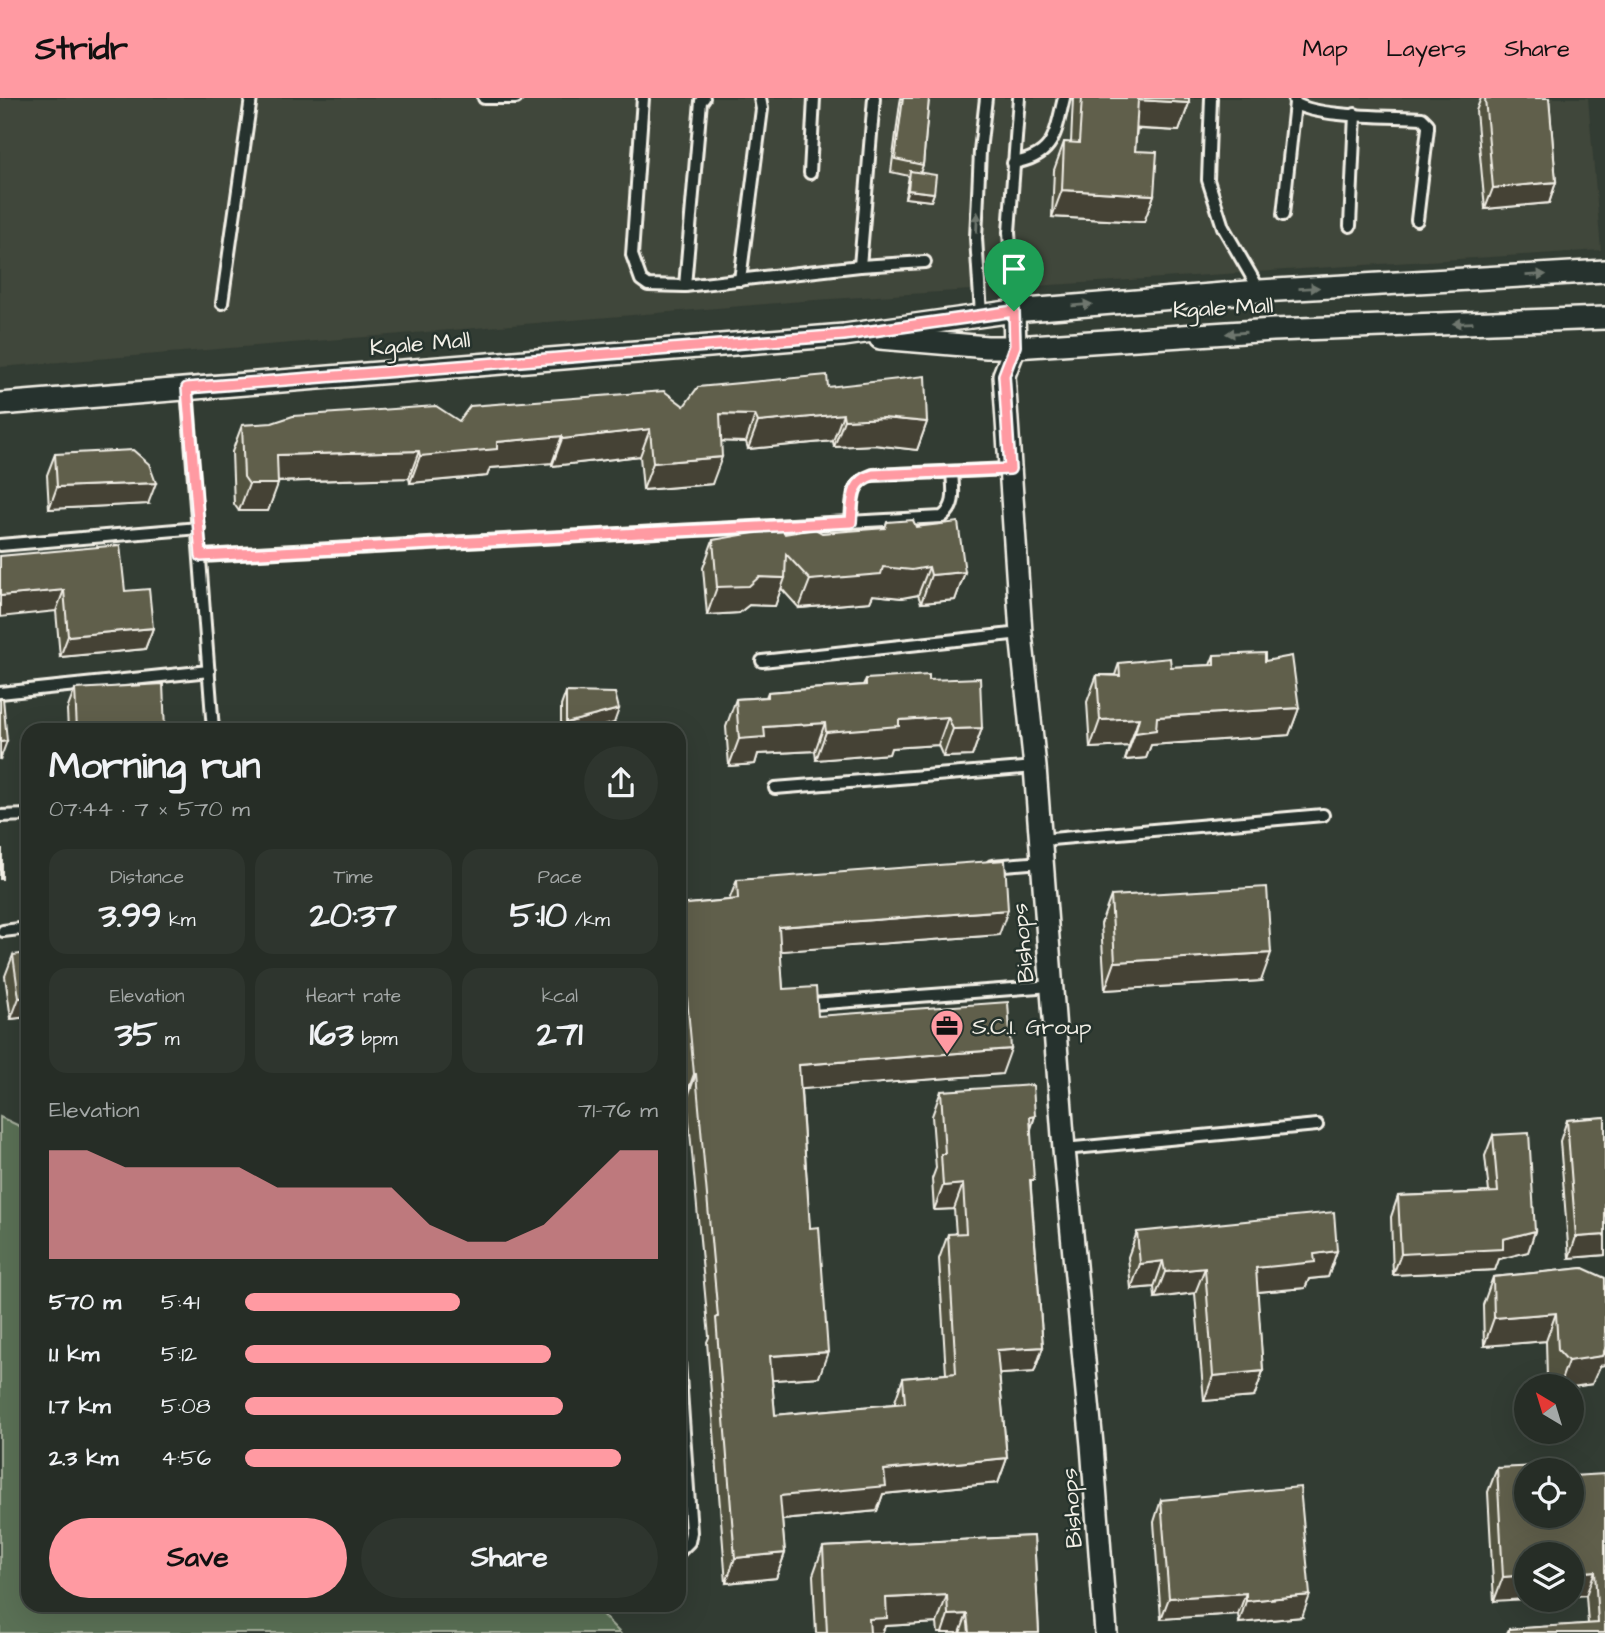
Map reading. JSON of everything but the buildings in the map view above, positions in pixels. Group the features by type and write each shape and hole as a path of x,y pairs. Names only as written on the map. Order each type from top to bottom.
{"street":[{"name":"Kgale Mall","path":"0,404 844,335 1014,311 1261,291 1605,271"},
{"path":"1014,311 1015,346"},
{"path":"981,314 987,347"},
{"name":"Kgale Mall","path":"844,335 987,347 1273,330 1605,318"},
{"name":"Bishops","path":"1015,346 1004,375 1021,633 1035,767 1065,1149 1093,1445 1106,1633"},
{"name":"Bishops","path":"987,347 1004,375"}],"lane":[{"path":"222,303 251,98"},
{"path":"484,98 516,98"},
{"path":"643,98 632,255 641,280 648,285 685,286 925,262"},
{"path":"685,286 701,101 704,98"},
{"path":"740,280 762,109 760,98"},
{"path":"810,173 814,98"},
{"path":"860,267 874,98"},
{"path":"981,314 976,238 980,151 986,98"},
{"path":"1014,311 1009,232 1019,98"},
{"path":"1013,163 1042,154 1053,142 1064,98"},
{"path":"1211,98 1208,180 1223,227 1261,291"},
{"path":"1294,101 1304,109 1322,112 1422,118 1428,124 1417,220"},
{"path":"1283,215 1294,101"},
{"path":"1350,226 1355,114"},
{"path":"187,388 213,723"},
{"path":"851,522 854,488 863,478 873,475 1010,469"},
{"path":"201,556 942,517 950,511 954,497 952,472"},
{"path":"0,545 199,528"},
{"path":"762,661 1021,633"},
{"path":"0,693 209,671"},
{"path":"775,788 1035,767"},
{"path":"0,816 21,815"},
{"path":"1040,840 1323,815"},
{"path":"975,867 1042,862"},
{"path":"3,931 21,929"},
{"path":"812,1003 1052,986"},
{"path":"1065,1149 1317,1125"},
{"path":"686,1461 691,1532 686,1545"}],"shaded area":[{"path":"0,98 1588,98 1601,250 815,300 0,367"}],"green space":[{"path":"0,1117 21,1127 21,1612 600,1612 620,1633 0,1633"}],"place":[{"name":"S.C.I. Group","path":"947,1056"}],"route":[{"path":"1014,311 1015,346 1004,375 1010,469 873,475 863,478 854,488 851,522 201,556 187,388 844,335 1014,311"}]}
